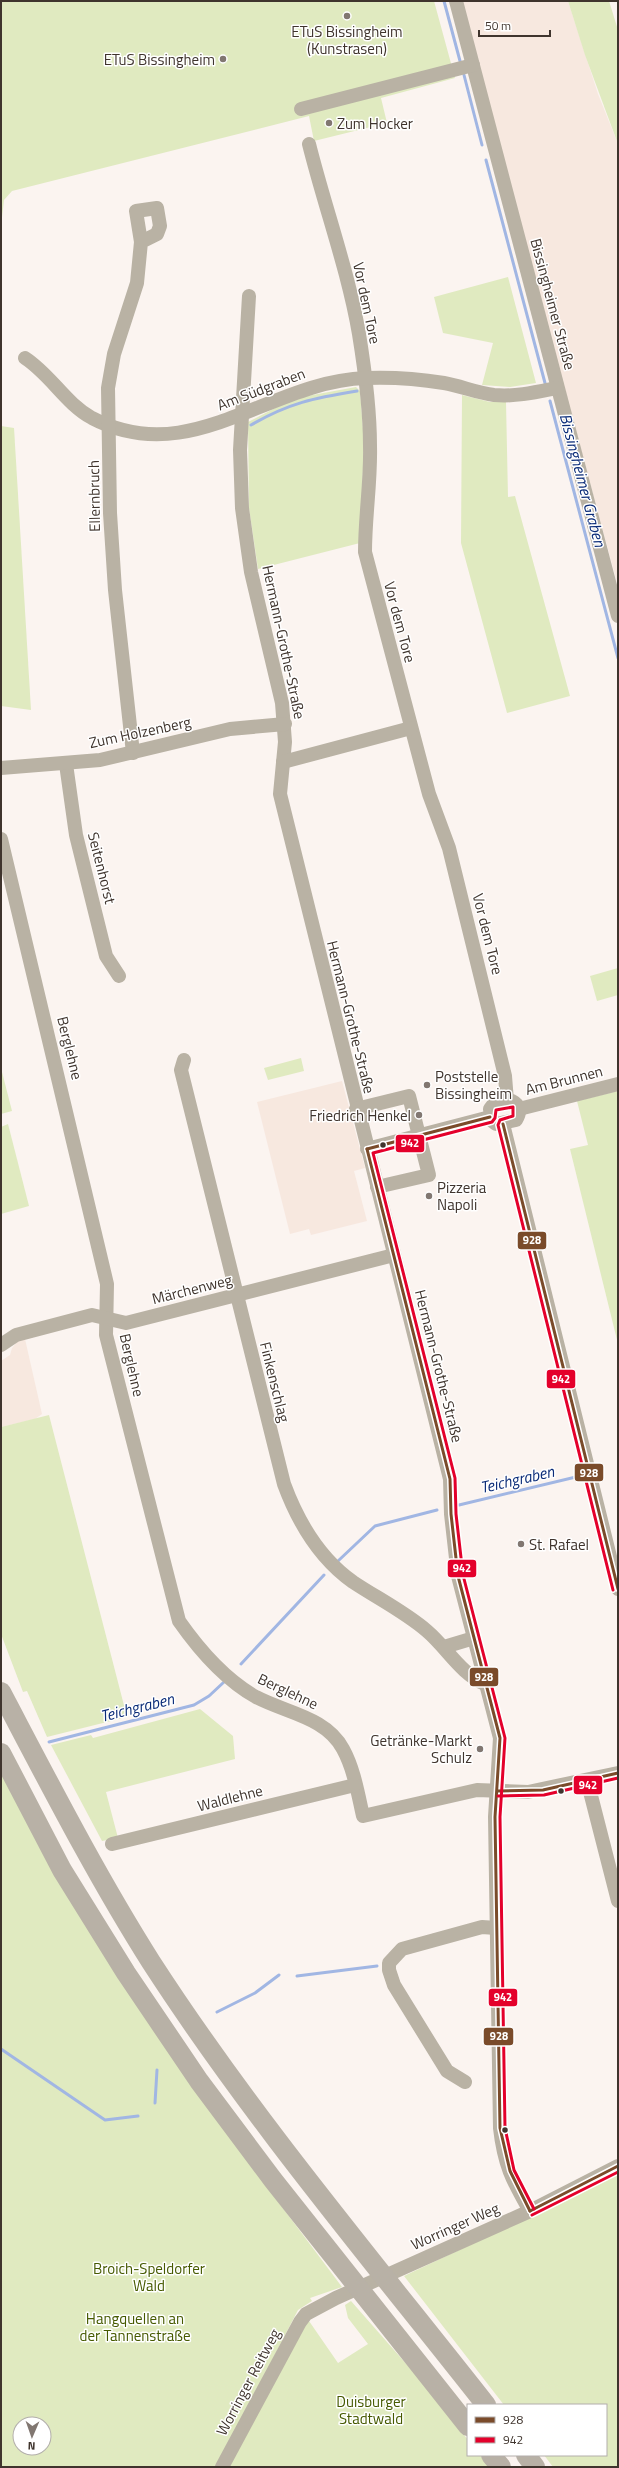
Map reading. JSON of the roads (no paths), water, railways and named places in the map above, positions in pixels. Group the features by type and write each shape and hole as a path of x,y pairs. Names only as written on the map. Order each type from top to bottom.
{"highway":[{"path":"1,1692 90,1861 151,1962 221,2065 294,2163 485,2404"},
{"path":"1,1753 62,1870 126,1973 198,2081 467,2425"},
{"path":"492,2456 501,2467"},
{"path":"527,2456 535,2467"}],"street":[{"name":"Bissingheimer Straße","path":"456,1 618,616"},
{"path":"301,108 473,65"},
{"name":"Vor dem Tore","path":"309,144 348,285 358,334 364,378 370,445 370,477 365,522 366,552 429,794 449,848 505,1076 507,1101"},
{"name":"Ellernbruch","path":"133,754 115,590 110,513 110,425 108,388 114,354 137,283 141,242"},
{"name":"Hermann-Grothe-Straße","path":"249,296 240,450 242,508 251,572 282,703 285,724 280,794 356,1108 450,1479 450,1514 458,1576 500,1738 498,1791 495,1817 496,1928 502,2148 509,2174 530,2211"},
{"name":"Am Südgraben","path":"25,358 45,375 73,406 93,418 110,425 139,433 171,434 207,428 303,390 364,378 426,380 493,395 520,395 557,388"},
{"name":"Zum Holzenberg","path":"1,768 66,764 133,754 230,730 285,724"},
{"path":"283,762 411,728"},
{"name":"Seitenhorst","path":"66,764 76,835 81,858 106,956 119,976"},
{"name":"Berglehne","path":"1,839 107,1284 106,1335 179,1621 195,1645 227,1677 257,1697 314,1720 334,1736 343,1749 355,1785 363,1816 477,1790 498,1791"},
{"name":"Finkenschlag","path":"184,1060 181,1070 235,1296 284,1484 296,1516 320,1550 334,1566 352,1581 426,1630 444,1647 473,1679 485,1684"},
{"name":"Am Brunnen","path":"519,1109 618,1084"},
{"path":"356,1108 409,1096 428,1175 377,1187"},
{"name":"Am Brunnen","path":"490,1117 490,1109 493,1105 512,1100 519,1109 520,1115 516,1120 503,1124"},
{"path":"367,1149 490,1117 496,1124 503,1124 618,1589"},
{"name":"Märchenweg","path":"1,1345 16,1335 92,1315 126,1323 394,1255"},
{"path":"444,1647 474,1638"},
{"path":"498,1791 528,1792 618,1773"},
{"path":"587,1780 618,1901"},
{"name":"Waldlehne","path":"112,1844 355,1785"},
{"path":"465,2082 447,2071 394,1985 388,1970 389,1963 402,1949 482,1927 496,1928"},
{"name":"Worringer Weg","path":"306,2314 336,2298 530,2211 618,2166"},
{"name":"Worringer Reitweg","path":"222,2467 251,2410 306,2314"}],"waterway":[{"name":"Bissingheimer Graben","path":"444,1 460,61"},
{"name":"Bissingheimer Graben","path":"464,75 482,145"},
{"name":"Bissingheimer Graben","path":"486,160 545,383"},
{"path":"251,425 278,411 302,402 357,391"},
{"name":"Bissingheimer Graben","path":"550,401 618,658"},
{"name":"Teichgraben","path":"459,1505 580,1476"},
{"name":"Teichgraben","path":"338,1561 375,1526 437,1510"},
{"name":"Teichgraben","path":"241,1664 324,1575"},
{"name":"Teichgraben","path":"49,1742 194,1705 209,1696 224,1682"},
{"path":"297,1976 377,1966"},
{"path":"217,2012 255,1993 279,1975"},
{"path":"1,2049 105,2120 138,2116"},
{"path":"155,2103 157,2070"}],"place":[{"name":"ETuS Bissingheim (Kunstrasen)","path":"347,16"},
{"name":"ETuS Bissingheim","path":"223,59"},
{"name":"Zum Hocker","path":"329,123"},
{"name":"Poststelle Bissingheim","path":"427,1085"},
{"name":"Friedrich Henkel","path":"419,1115"},
{"name":"Pizzeria Napoli","path":"429,1196"},
{"name":"St. Rafael","path":"521,1544"},
{"name":"Getränke-Markt Schulz","path":"480,1749"}],"park label":[{"name":"Broich-Speldorfer Wald","path":"149,2276"},
{"name":"Hangquellen an der Tannenstraße","path":"135,2326"},
{"name":"Duisburger Stadtwald","path":"371,2410"}]}
